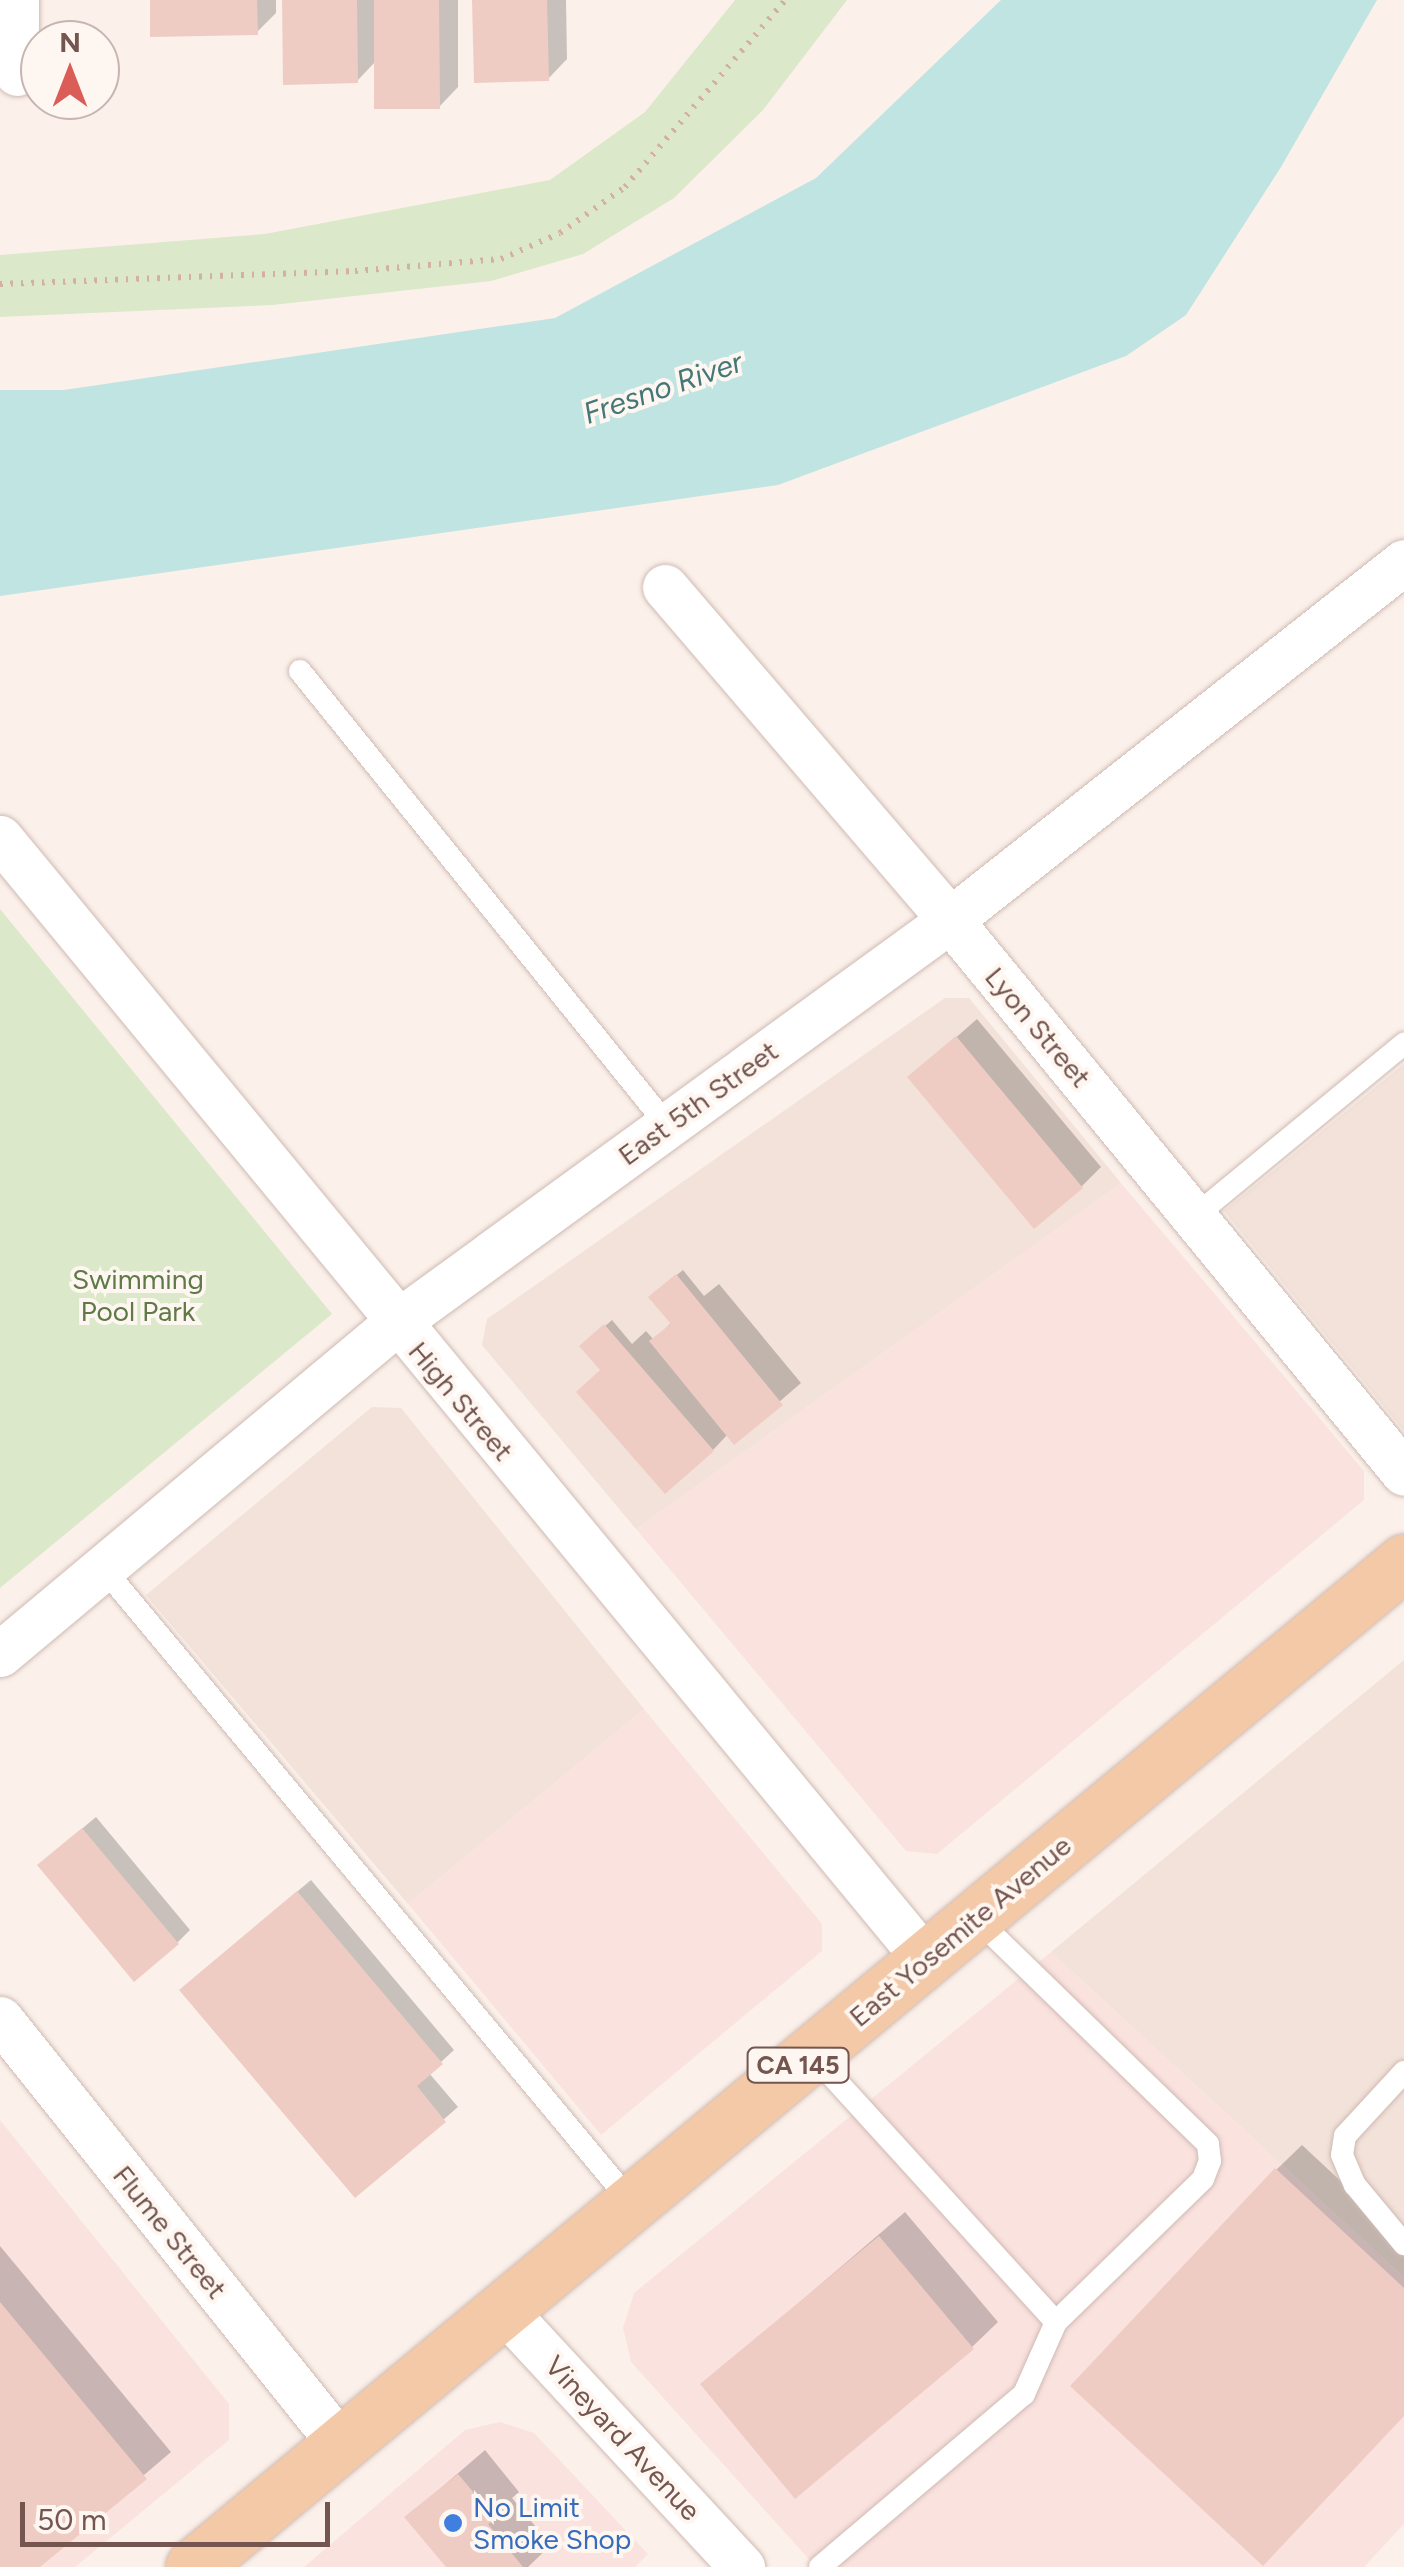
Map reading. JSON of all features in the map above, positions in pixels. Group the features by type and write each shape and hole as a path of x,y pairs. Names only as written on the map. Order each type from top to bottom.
{"main road":[{"name":"East Yosemite Avenue","path":"193,2567 1404,1562"}],"street":[{"path":"16,0 17,73"},
{"name":"East 5th Street","path":"0,1654 396,1323 950,920 1404,562"},
{"name":"Lyon Street","path":"665,587 950,920 1404,1474"},
{"name":"High Street","path":"9,863 926,1960"},
{"name":"Flume Street","path":"0,2019 341,2445"},
{"name":"Vineyard Avenue","path":"504,2309 742,2567"}],"lane":[{"path":"300,671 667,1125"},
{"path":"1195,1216 1404,1044"},
{"path":"103,1568 631,2202"},
{"path":"820,2567 1024,2394 1056,2322 1204,2178 1210,2161 1208,2144 976,1918"},
{"path":"812,2054 1056,2322"},
{"path":"1404,2072 1346,2136 1342,2155 1355,2185 1404,2244"}],"path":[{"path":"0,284 355,270 501,259 560,234 626,187 785,0"}],"shaded area":[{"path":"945,998 969,998 1121,1183 636,1529 482,1345 487,1319"},
{"path":"1404,1064 1404,1431 1224,1211"},
{"path":"1121,1183 1364,1471 1364,1500 937,1854 906,1851 636,1529"},
{"path":"372,1407 401,1408 644,1709 408,1904 146,1595"},
{"path":"1404,1660 1404,2277 1051,1952"},
{"path":"644,1709 822,1924 822,1951 601,2135 408,1904"},
{"path":"1051,1952 1404,2277 1404,2524 1364,2567 816,2567 631,2362 623,2328 634,2293"},
{"path":"0,2120 229,2404 229,2440 75,2567 0,2567"},
{"path":"500,2422 534,2433 648,2554 635,2567 304,2567 465,2430"}],"green space":[{"path":"735,0 847,0 763,110 674,198 583,254 491,281 272,305 0,317 0,255 265,234 550,180 645,112"},
{"name":"Swimming Pool Park","path":"0,909 332,1314 0,1588"}],"water":[{"name":"Fresno River","path":"1001,0 1377,0 1281,167 1186,315 1126,356 778,485 0,596 0,390 64,390 555,318 816,178"}],"building":[{"path":"150,0 257,0 258,35 150,37"},
{"path":"282,0 357,0 358,83 283,85"},
{"path":"374,0 439,0 440,109 374,109"},
{"path":"472,0 547,0 549,81 474,83"},
{"path":"956,1036 1083,1188 1034,1229 907,1077"},
{"path":"676,1274 783,1405 734,1445 649,1341 671,1324 648,1297"},
{"path":"604,1324 714,1451 665,1494 576,1392 600,1370 579,1346"},
{"path":"82,1828 179,1944 134,1982 37,1865"},
{"path":"297,1891 443,2064 417,2086 446,2122 355,2198 179,1990"},
{"path":"1275,2168 1404,2288 1404,2416 1263,2566 1070,2386"},
{"path":"879,2236 974,2349 795,2499 700,2384"},
{"path":"0,2302 147,2479 40,2567 0,2567"},
{"path":"458,2474 496,2519 488,2524 523,2567 446,2567 404,2517"}],"place":[{"name":"No Limit Smoke Shop","path":"453,2523"}]}
